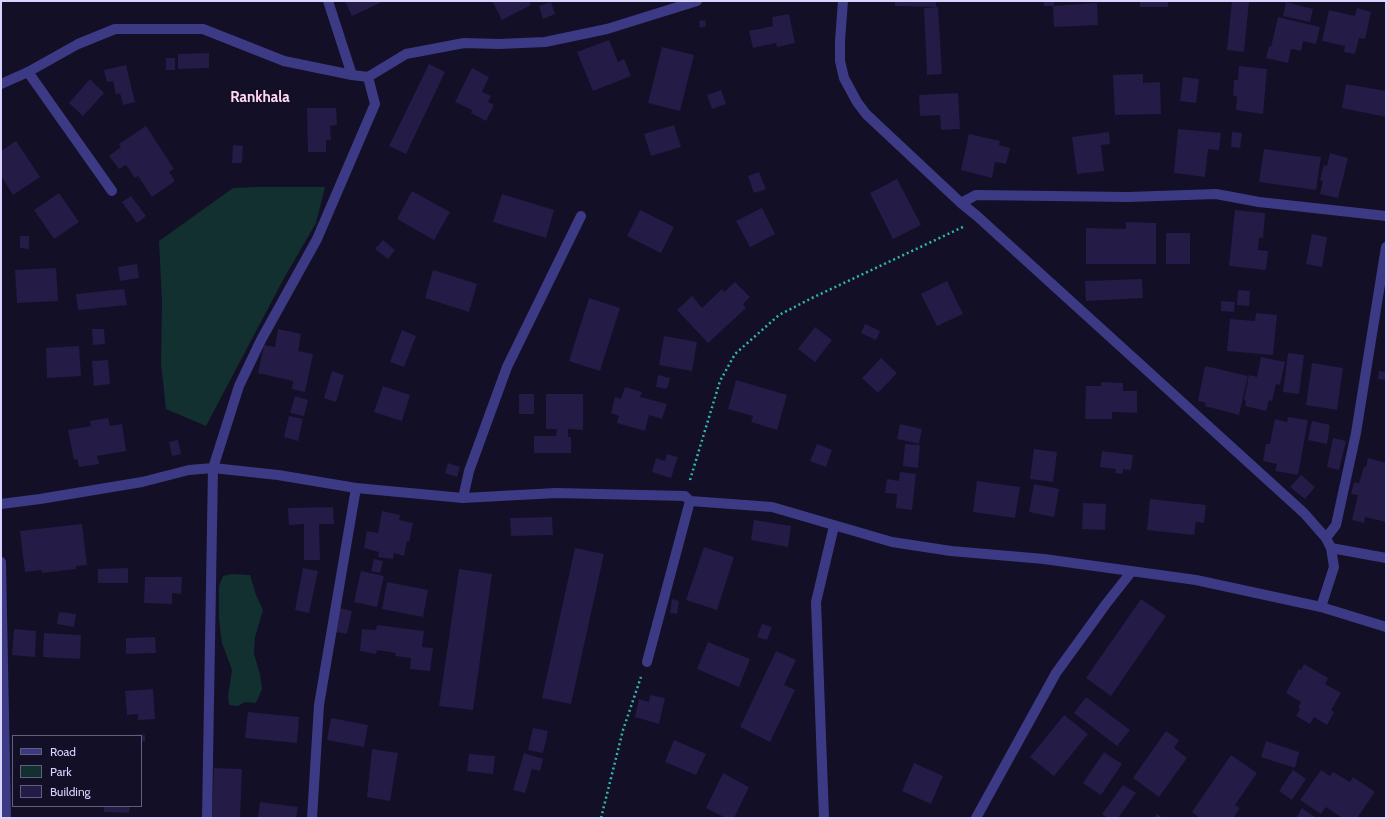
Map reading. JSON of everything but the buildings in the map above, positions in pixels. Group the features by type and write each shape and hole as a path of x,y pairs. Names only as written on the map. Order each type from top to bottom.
{"street":[{"path":"328,1 352,75"},
{"path":"1,84 28,72 78,44 115,29 203,30 284,61 368,77 406,54 464,43 499,44 545,42 607,29 697,1"},
{"path":"843,1 840,61 844,78 857,102 866,114 961,203 1299,508 1326,538 1331,548 1334,567 1321,607"},
{"path":"28,72 112,191"},
{"path":"207,818 213,468 239,386 261,340 317,239 375,104 368,77"},
{"path":"961,203 976,195 1128,197 1216,194 1259,202 1386,216"},
{"path":"464,498 469,471 507,367 580,216"},
{"path":"1326,538 1336,526 1356,433 1386,247"},
{"path":"1,504 142,482 189,470 213,468 278,475 356,488 464,498 556,493 687,498 772,507 892,542 951,551 1044,559 1196,580 1321,607 1386,627"},
{"path":"312,818 318,705 356,488"},
{"path":"647,662 687,498"},
{"path":"824,818 816,602 834,526"},
{"path":"1331,548 1386,558"},
{"path":"1,562 6,818"},
{"path":"976,818 1056,673 1132,571"}],"path":[{"path":"687,498 720,380 735,354 779,315 970,223 977,216"},
{"path":"601,818 623,730 647,662"}],"green space":[{"path":"325,187 316,223 283,280 206,426 166,409 161,364 162,302 159,241 233,188"},
{"path":"232,574 250,575 256,595 263,610 255,637 254,654 260,674 262,689 256,703 245,702 238,706 229,705 228,696 232,670 222,643 219,619 219,586 223,576"}],"district":[{"name":"Rankhala","path":"260,98"}]}
